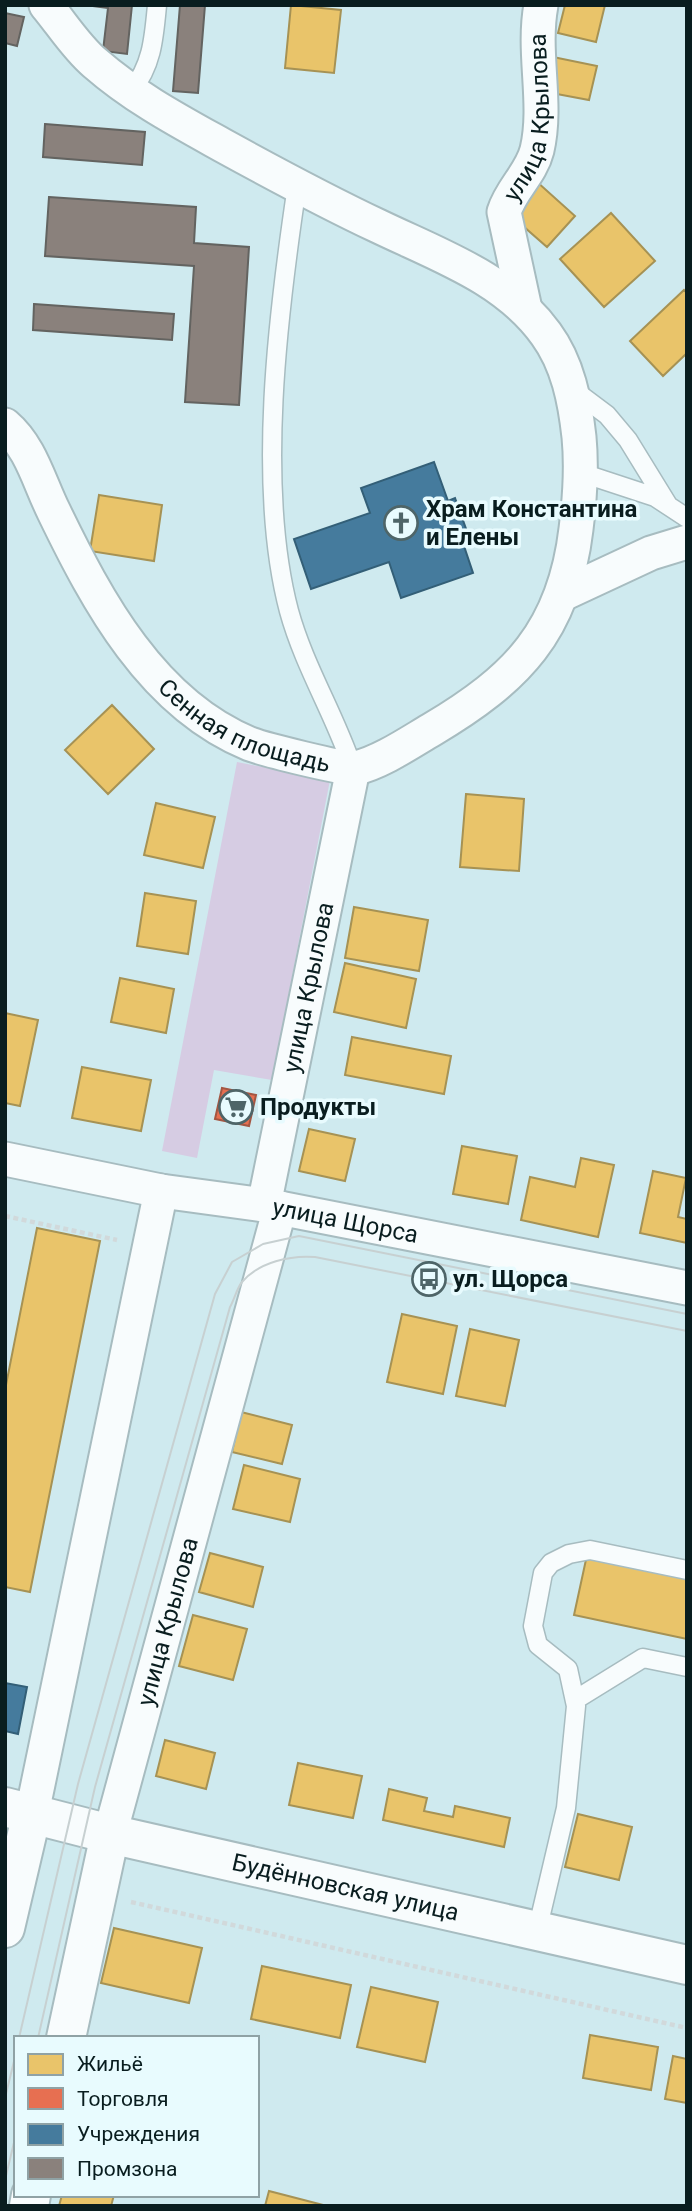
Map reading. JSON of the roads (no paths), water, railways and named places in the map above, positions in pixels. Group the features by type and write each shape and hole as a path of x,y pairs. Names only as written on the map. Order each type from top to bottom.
{"street":[{"name":"Сенная площадь","path":"5,425 28,452 81,569 141,661 171,691 221,729 252,745 353,769 406,744 486,694 512,672 539,639 563,594 574,547 582,473 575,405 564,367 548,336 525,309 474,271 297,186 146,103 91,60 47,5"},
{"name":"улица Крылова","path":"525,309 504,212 510,197 531,167 540,133 536,30 541,5"},
{"path":"563,594 651,553 687,542"},
{"name":"улица Крылова","path":"66,2036 110,1834 272,1207 353,769"},
{"name":"улица Щорса","path":"5,1159 161,1191 272,1207 687,1288"},
{"path":"5,1928 19,1810 161,1191"},
{"name":"Будённовская улица","path":"19,1810 110,1834 687,1965"}],"lane":[{"path":"131,91 144,76 153,47 157,5"},
{"path":"297,186 287,250 277,362 273,468 276,537 293,621 353,769"},
{"path":"570,387 607,415 628,440 668,505"},
{"path":"582,473 642,493 687,517"},
{"path":"537,1931 566,1808 572,1765 575,1700 568,1669 538,1645 533,1626 543,1573 551,1563 590,1550 687,1570"},
{"path":"575,1700 643,1658 687,1667"}],"tram line":[{"path":"19,2036 78,1784 215,1294 232,1262 263,1244 299,1236 687,1314"},
{"path":"38,2036 95,1787 230,1307 242,1282 257,1269 276,1261 315,1257 687,1331"},
{"path":"5,2098 14,2061"},
{"path":"5,2180 14,2142"}],"place":[{"name":"Храм Константина и Елены","path":"401,523"},
{"name":"Продукты","path":"236,1107"},
{"name":"ул. Щорса","path":"429,1279"}]}
